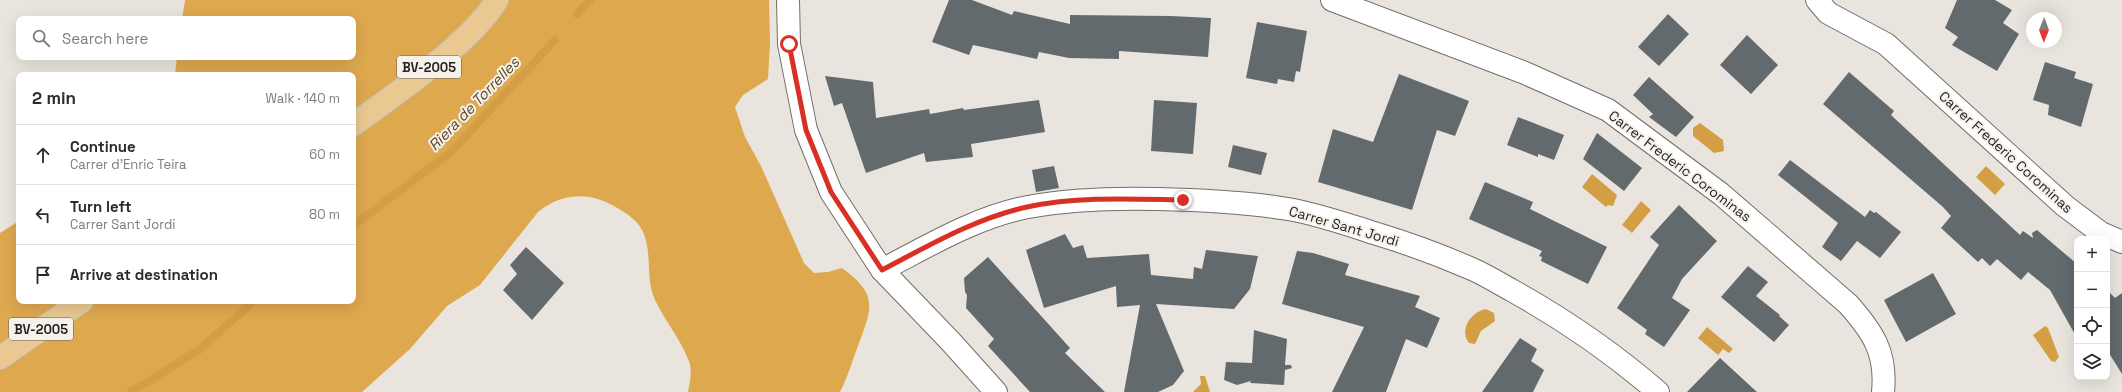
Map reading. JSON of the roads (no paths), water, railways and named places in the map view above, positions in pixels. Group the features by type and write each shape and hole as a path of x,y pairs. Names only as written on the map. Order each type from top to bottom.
{"main road":[{"name":"BV-2005","path":"356,123 441,58 471,31 497,0"},
{"name":"BV-2005","path":"0,358 78,304"}],"street":[{"path":"788,0 789,44 806,130 831,192 882,270 952,343 996,392"},
{"name":"Carrer Frederic Corominas","path":"1332,0 1525,73 1576,94 1608,110 1721,194 1848,304 1864,322 1879,349 1885,373 1883,392"},
{"name":"Carrer Frederic Corominas","path":"1817,0 1828,13 1886,44 2065,206 2101,234 2122,242"},
{"name":"Carrer Sant Jordi","path":"882,270 951,234 992,218 1027,207 1123,198 1197,200 1289,209 1333,220 1402,242 1474,269 1585,335 1658,392"}],"waterway":[{"name":"Riera de Torrelles","path":"577,14 590,0"},
{"name":"Riera de Torrelles","path":"356,224 451,152 555,40"},
{"name":"Riera de Torrelles","path":"131,392 199,350 251,304"}]}
